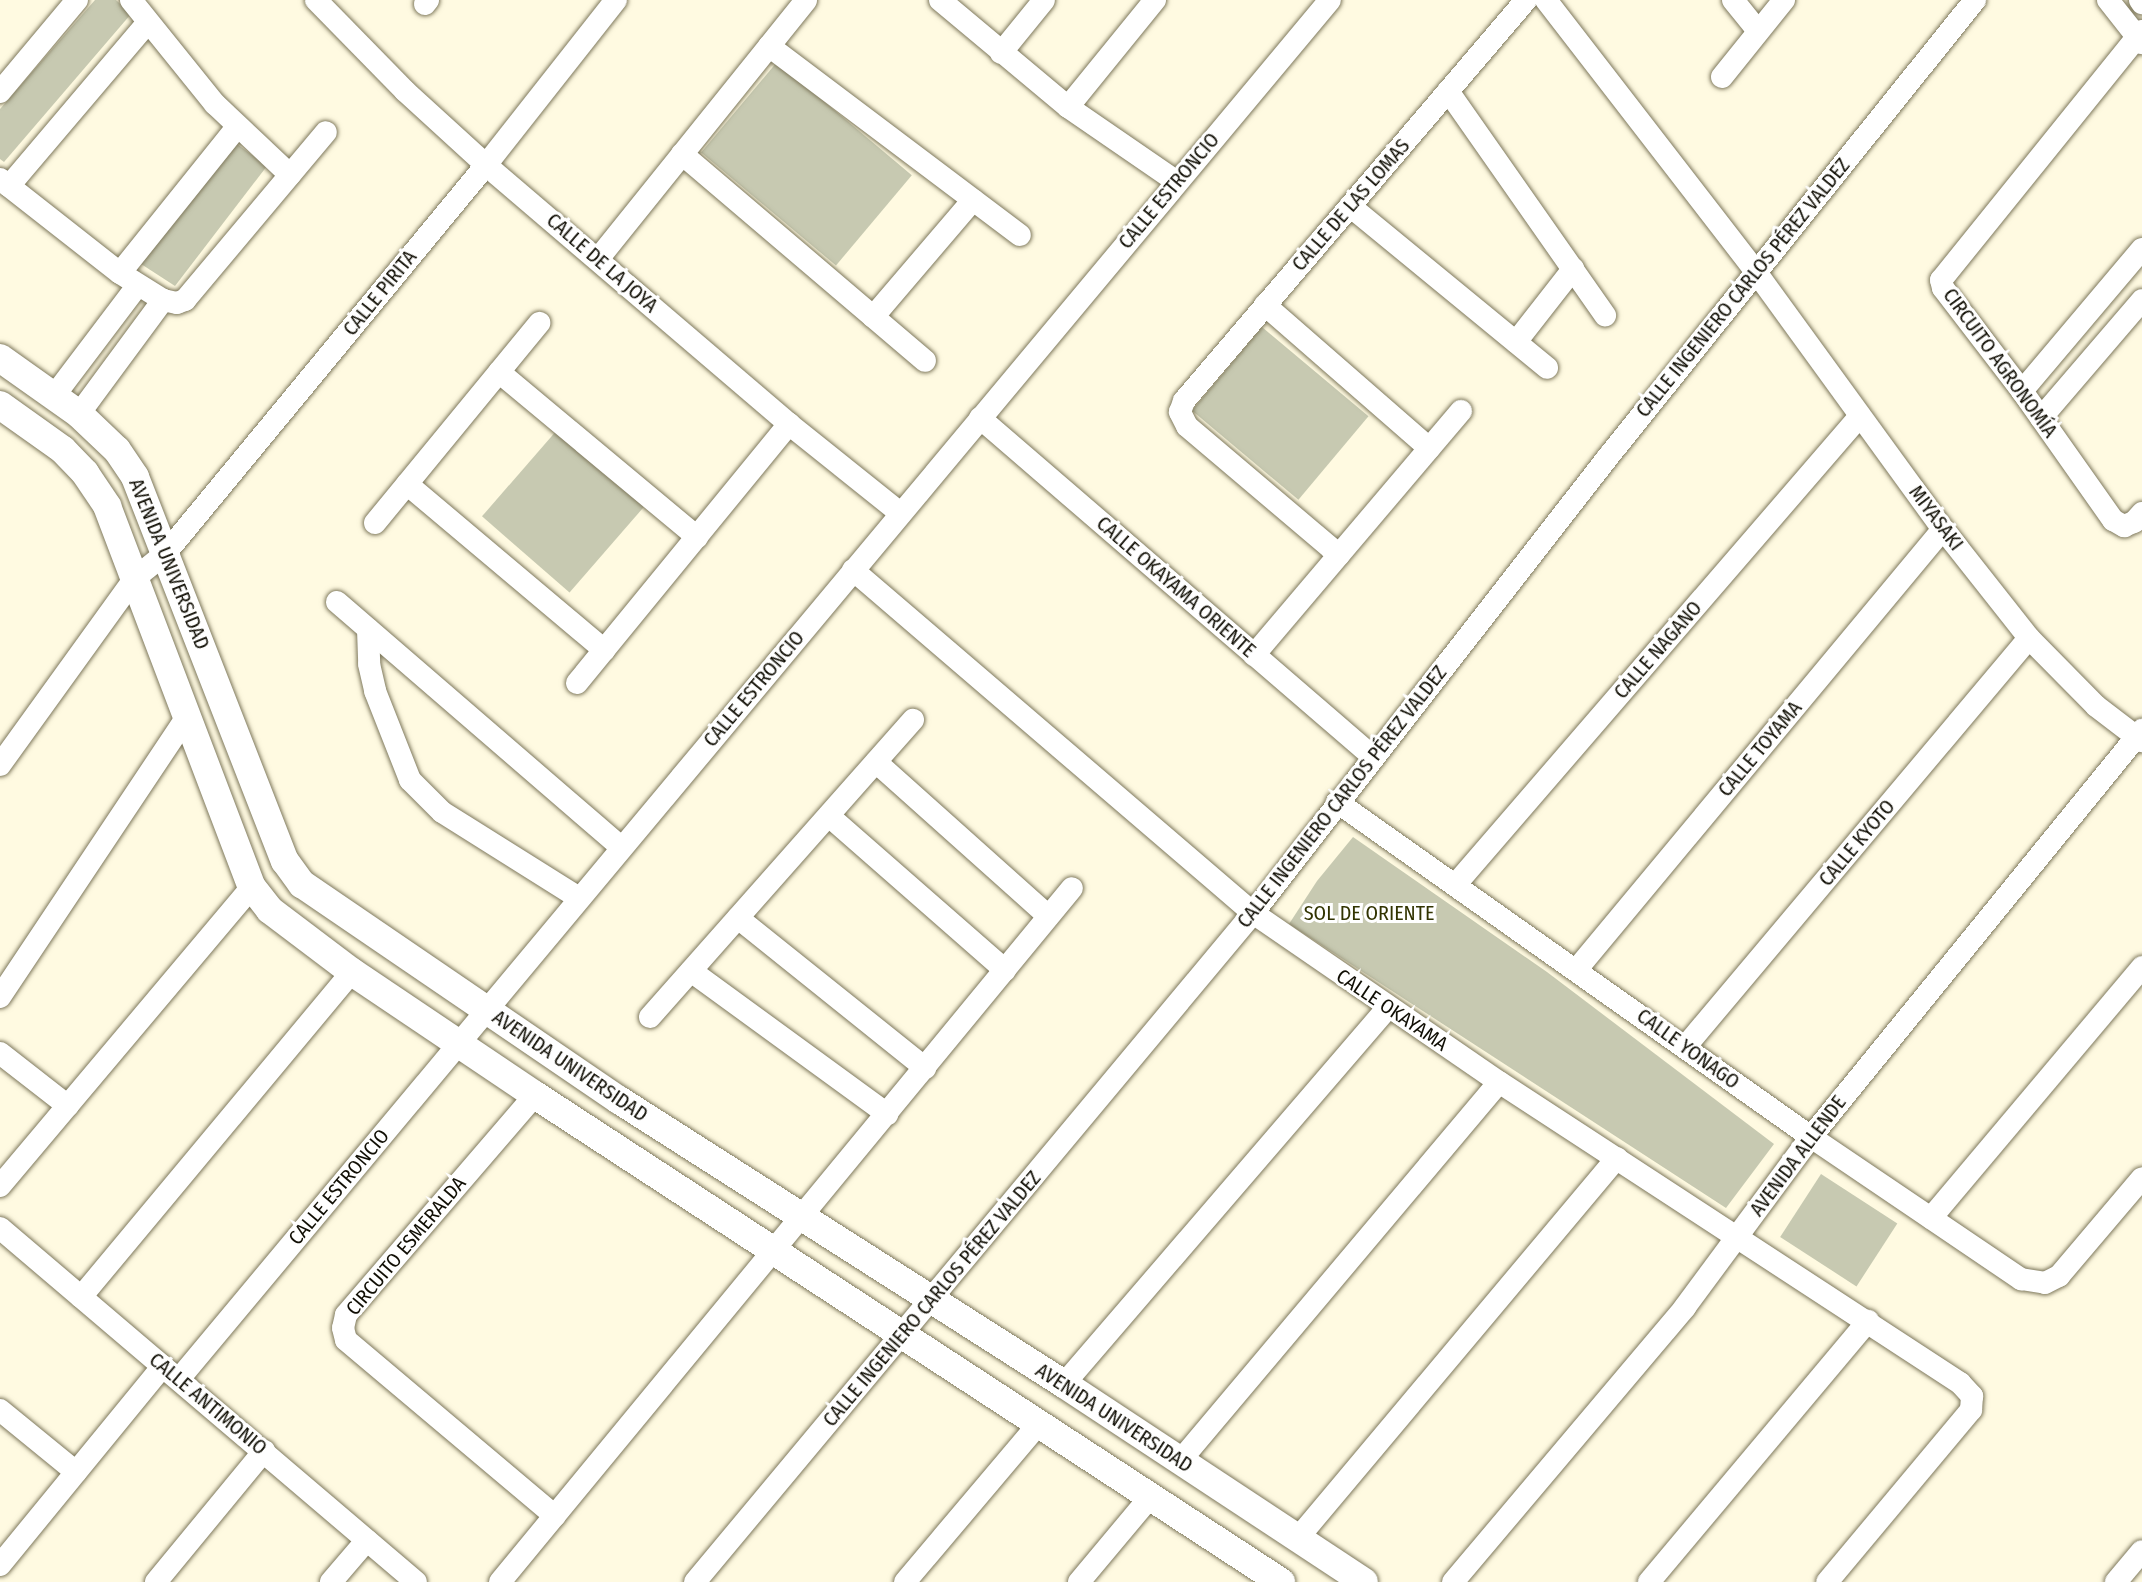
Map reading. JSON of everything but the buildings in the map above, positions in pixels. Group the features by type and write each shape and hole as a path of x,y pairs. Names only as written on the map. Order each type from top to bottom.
{"main road":[{"name":"AVENIDA UNIVERSIDAD","path":"0,358 79,414 117,450 135,477 285,861 302,884 802,1219 1064,1384 1364,1582"},
{"name":"AVENIDA UNIVERSIDAD","path":"0,405 63,450 85,473 107,506 252,887 270,910 352,972 535,1095 1040,1422 1270,1579"}],"street":[{"path":"0,92 77,0"},
{"path":"131,0 237,127 290,175"},
{"name":"CALLE DE LA JOYA","path":"316,0 405,91 486,165 789,424 900,513"},
{"name":"CALLE PIRITA","path":"0,764 135,578 165,554 486,165 616,0"},
{"path":"598,259 806,0"},
{"path":"940,0 1068,107 1177,182"},
{"path":"1001,53 1044,0"},
{"path":"1068,107 1155,0"},
{"name":"CALLE ESTRONCIO","path":"0,1565 76,1472 171,1372 459,1042 1330,0"},
{"name":"CALLE DE LAS LOMAS","path":"1339,555 1187,426 1180,412 1184,401 1526,0"},
{"name":"MIYASAKI","path":"1546,0 1756,272 1943,529 2029,638 2096,706 2140,736"},
{"path":"1733,0 1758,31"},
{"path":"1722,77 1784,0"},
{"name":"CALLE INGENIERO CARLOS PÉREZ VALDEZ","path":"695,1582 1253,913 1372,756 1975,0"},
{"path":"2108,0 2140,37"},
{"path":"148,22 4,182 129,279 163,300 177,303 185,300 326,132"},
{"name":"CIRCUITO AGRONOMÍA","path":"2140,37 1941,280 1943,288 2022,391 2113,520 2124,526 2134,522 2142,513"},
{"path":"769,46 1020,235"},
{"path":"1448,91 1605,315"},
{"path":"54,396 129,279 237,127"},
{"path":"682,154 925,361"},
{"path":"873,317 973,200"},
{"path":"1350,206 1547,368"},
{"path":"2022,391 2142,249"},
{"path":"1516,342 1573,269"},
{"path":"79,414 163,300"},
{"path":"2041,418 2142,300"},
{"path":"1265,305 1429,448"},
{"path":"375,523 539,323"},
{"path":"499,372 697,537"},
{"path":"1254,655 1461,411"},
{"name":"CALLE NAGANO","path":"1456,884 1860,416"},
{"name":"CALLE OKAYAMA ORIENTE","path":"980,418 1372,756"},
{"path":"577,683 789,424"},
{"path":"407,484 604,650"},
{"name":"CALLE TOYAMA","path":"1577,969 1943,529"},
{"name":"CALLE OKAYAMA","path":"853,570 1253,913 1387,1008 1960,1383 1972,1396 1971,1410 1827,1582"},
{"path":"337,602 621,847"},
{"path":"368,629 369,664 375,691 410,780 442,812 579,898"},
{"name":"CALLE KYOTO","path":"1685,1047 2029,638"},
{"path":"0,997 186,718"},
{"path":"650,1017 913,720"},
{"name":"AVENIDA ALLENDE","path":"1453,1582 1685,1307 1811,1137 2140,736"},
{"path":"876,762 1048,916"},
{"name":"CALLE YONAGO","path":"1337,802 1811,1137 2021,1279 2045,1283 2059,1276 2142,1178"},
{"path":"829,816 1005,970"},
{"path":"0,1186 252,887"},
{"path":"500,1582 776,1251 1072,888"},
{"path":"738,918 925,1068"},
{"path":"1931,1218 2142,967"},
{"path":"691,971 887,1114"},
{"path":"81,1297 352,972"},
{"path":"1064,1384 1387,1008"},
{"path":"0,1053 68,1106"},
{"path":"1180,1461 1499,1082"},
{"name":"CIRCUITO ESMERALDA","path":"535,1095 346,1315 343,1328 346,1340 555,1516"},
{"path":"1298,1538 1617,1158"},
{"name":"CALLE ANTIMONIO","path":"0,1228 416,1582"},
{"path":"1649,1582 1868,1321"},
{"path":"0,1410 76,1472"},
{"path":"905,1582 1040,1422"},
{"path":"156,1582 264,1451"},
{"path":"1079,1582 1151,1496"},
{"path":"331,1582 367,1540"},
{"path":"2116,1582 2142,1551"}],"green space":[{"path":"95,0 116,0 131,14 4,162 0,159 0,109"},
{"path":"777,62 912,175 836,266 701,152"},
{"path":"237,144 267,166 175,286 138,262"},
{"path":"1262,327 1368,416 1298,500 1192,410"},
{"path":"564,422 652,498 570,592 482,516"},
{"name":"SOL DE ORIENTE","path":"1353,837 1547,972 1774,1144 1726,1208 1289,924 1317,881"},
{"path":"1821,1174 1897,1224 1856,1286 1780,1237"}]}
